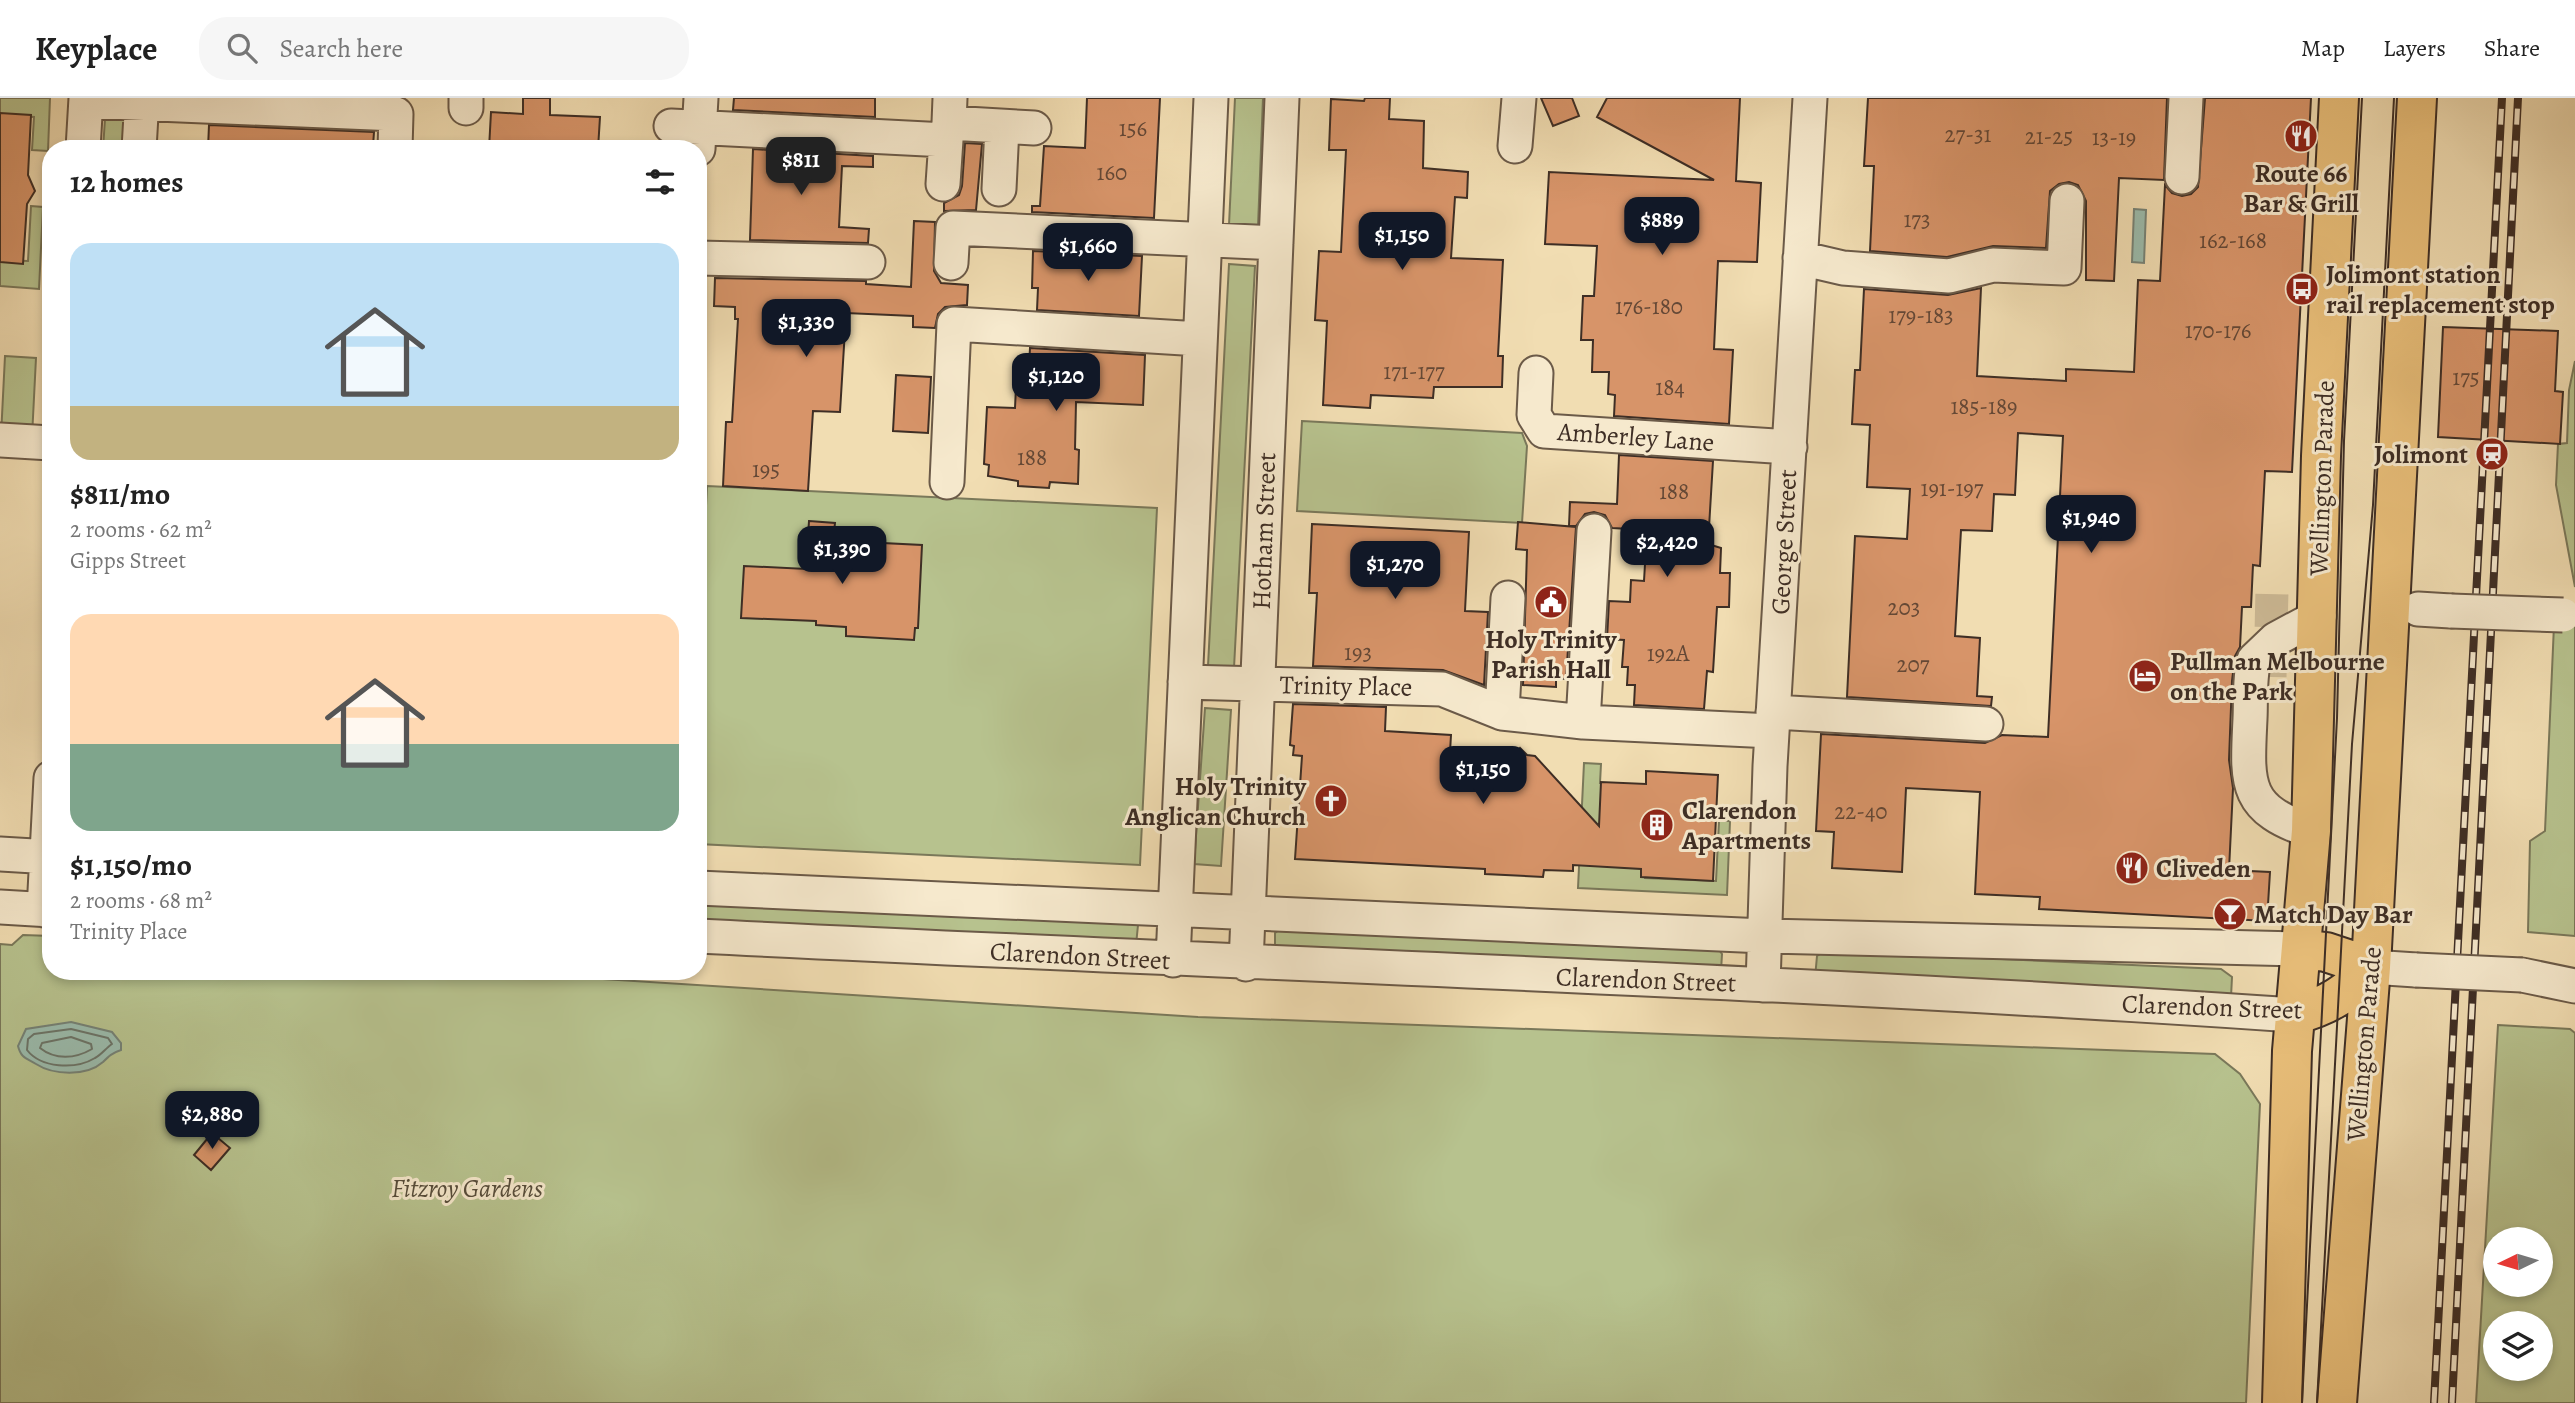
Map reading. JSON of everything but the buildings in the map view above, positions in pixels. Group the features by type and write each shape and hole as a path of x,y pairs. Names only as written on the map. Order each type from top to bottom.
{"main road":[{"name":"Wellington Parade","path":"2282,1403 2294,1014 2311,831 2319,616 2320,456 2339,98"},
{"name":"Wellington Parade","path":"2337,1403 2371,967 2417,98"},
{"name":"Clarendon Street","path":"2294,1014 2318,1009 2338,999 2356,985 2371,967 2326,952 2301,949"}],"street":[{"path":"950,98 949,123 1018,127 999,190"},
{"path":"1173,960 1211,98"},
{"name":"Hotham Street","path":"1245,964 1282,98"},
{"path":"1515,146 1519,98"},
{"name":"George Street","path":"1763,985 1773,722 1810,98"},
{"path":"2182,177 2186,98"},
{"path":"84,140 86,100 302,104 396,114 395,140"},
{"path":"140,140 142,101"},
{"path":"685,125 946,140 943,184"},
{"path":"1800,258 1843,268 1950,276 1993,265 2064,268 2067,201"},
{"path":"951,264 953,228 1205,242 1276,243"},
{"path":"707,258 868,262"},
{"path":"947,481 954,324 1200,339"},
{"name":"Amberley Lane","path":"1536,373 1534,415 1544,431 1790,447"},
{"path":"0,440 42,442"},
{"path":"1583,722 1594,531"},
{"path":"1502,713 1508,598"},
{"path":"2418,609 2569,615"},
{"path":"2311,831 2276,818 2263,808 2254,793 2249,773 2255,660 2276,639 2319,616"},
{"path":"2263,808 2270,677"},
{"name":"Trinity Place","path":"1185,682 1442,689 1502,713 1583,722 1986,724"},
{"path":"0,854 42,857"},
{"name":"Clarendon Street","path":"707,888 1764,936 2301,949"},
{"path":"0,907 42,910"},
{"name":"Clarendon Street","path":"707,936 1245,964 1763,985 2294,1014"},
{"path":"2371,967 2522,975 2575,986"}],"green space":[{"path":"0,98 50,98 48,140 42,140 42,151 32,150 34,117 0,115"},
{"path":"1235,98 1263,98 1258,226 1229,225"},
{"path":"105,119 128,120 127,140 104,140"},
{"path":"31,206 42,207 39,289 0,286 0,260 28,261"},
{"path":"1229,264 1255,266 1234,668 1208,666"},
{"path":"5,356 36,358 32,437 1,436"},
{"path":"2575,361 2575,587 2556,485 2558,444 2567,443 2569,390"},
{"path":"1302,421 1522,433 1527,446 1522,523 1297,511"},
{"path":"707,486 1157,508 1140,865 707,844"},
{"path":"2575,617 2575,936 2528,932 2530,841 2545,831 2554,625"},
{"path":"1205,708 1231,710 1221,866 1194,864"},
{"path":"1584,763 1601,764 1600,783 1606,783 1645,868 1645,878 1716,881 1719,821 1730,821 1727,895 1578,888"},
{"path":"707,898 1128,919 1138,925 1136,945 707,929"},
{"path":"1284,926 1717,947 1722,954 1721,971 1275,952 1275,933"},
{"name":"Fitzroy Gardens","path":"23,935 42,936 42,980 619,980 1198,1017 2215,1054 2240,1074 2260,1104 2246,1403 0,1403 0,944 12,945"},
{"path":"1825,951 2221,969 2232,977 2231,997 1815,978 1817,956"},
{"path":"2498,1025 2570,1029 2575,1033 2575,1403 2476,1403 2483,1283 2483,1297 2553,1297 2553,1227 2486,1227"}],"water":[{"path":"2134,209 2146,210 2144,263 2132,262"},
{"path":"71,1022 112,1032 121,1043 121,1050 96,1067 70,1073 43,1068 21,1053 18,1046 26,1029"}],"tunnel":[{"path":"2270,677 2272,589"}],"tram line":[{"path":"2302,1403 2337,718 2344,441 2362,98"},
{"path":"2317,1403 2352,744 2373,505 2394,98"}],"railway":[{"path":"2434,1403 2502,98"},
{"path":"2452,1403 2518,98"}],"place":[{"name":"Route 66 Bar & Grill","path":"2301,136"},
{"name":"Jolimont station rail replacement stop","path":"2302,289"},
{"name":"Jolimont","path":"2492,454"},
{"name":"Holy Trinity Parish Hall","path":"1551,602"},
{"name":"Pullman Melbourne on the Park","path":"2145,676"},
{"name":"Holy Trinity Anglican Church","path":"1331,801"},
{"name":"Clarendon Apartments","path":"1657,825"},
{"name":"Cliveden","path":"2132,868"},
{"name":"Match Day Bar","path":"2230,914"}]}
